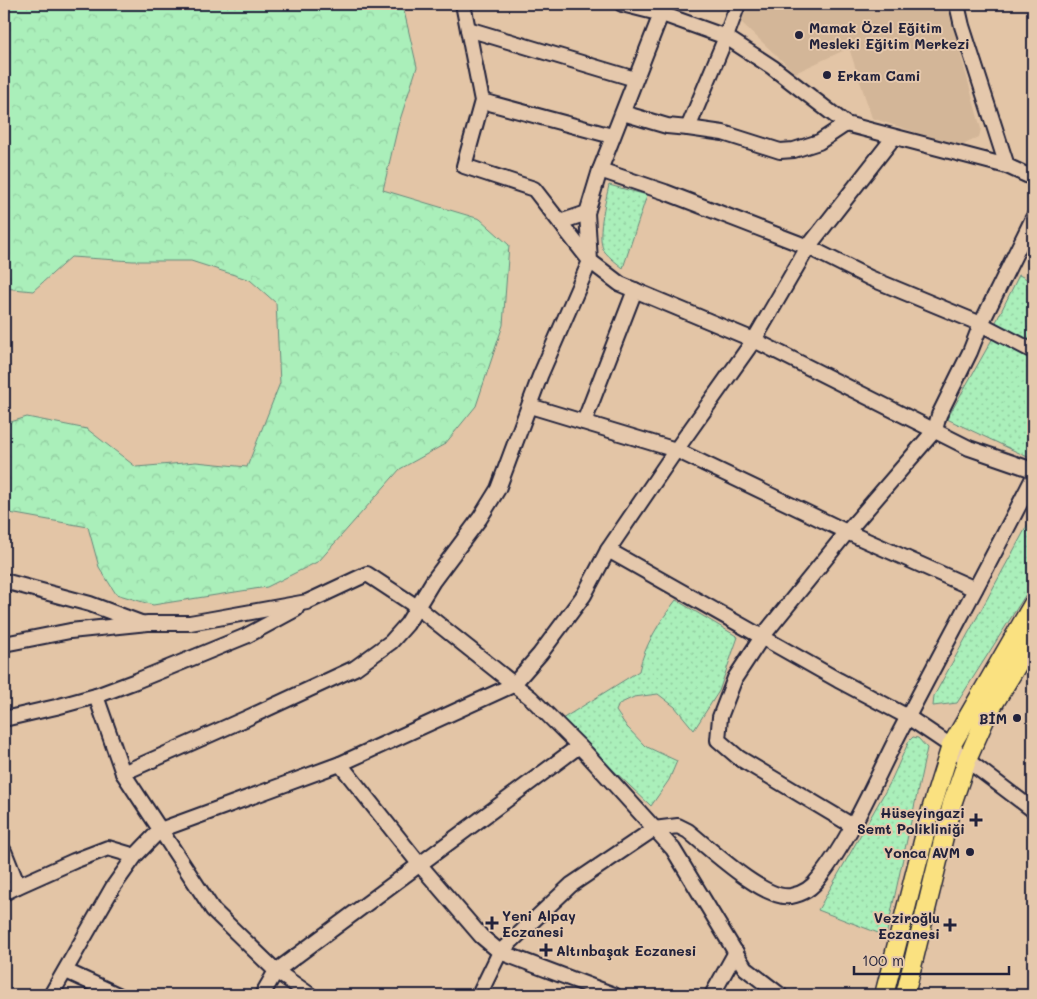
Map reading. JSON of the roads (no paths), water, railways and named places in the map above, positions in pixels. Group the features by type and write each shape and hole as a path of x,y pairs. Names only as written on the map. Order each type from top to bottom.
{"main road":[{"path":"884,995 931,810 951,746 1033,604"},
{"path":"905,995 952,804 967,760 987,715 1033,639"}],"street":[{"path":"463,4 482,101 464,166 534,188 590,261 620,284 754,340 969,448 1033,470"},
{"path":"622,4 663,9 726,37 772,67 846,124 1007,166 1033,178"},
{"path":"688,128 738,4"},
{"path":"957,4 962,26 1007,166"},
{"path":"123,773 245,720 355,668 391,642 407,624 434,581 480,518 498,489 540,376 590,261 588,213 600,170 663,9"},
{"path":"468,29 635,78"},
{"path":"482,101 612,136"},
{"path":"623,112 667,126 723,132 780,151 794,150 819,142 846,124"},
{"path":"51,995 113,887 135,856 160,830 340,764 513,685 540,654 584,595 608,550 754,340 808,246 894,137"},
{"path":"600,170 665,192 808,246 870,278 981,324 1033,350"},
{"path":"560,222 588,213"},
{"path":"853,826 739,758 718,740 720,717 735,678 762,637 934,430 939,415 970,352 981,324 1033,218"},
{"path":"584,422 635,290"},
{"path":"530,406 676,450 848,532 976,589"},
{"path":"478,995 500,952 571,885 654,828 678,826 688,830 749,880 768,892 789,897 803,894 818,880 841,848 1033,478"},
{"path":"608,550 908,717 951,746 1033,810"},
{"path":"4,719 56,708 96,696 246,636 307,602 367,574 417,607 531,698 579,746 672,849 745,968 780,995"},
{"path":"4,582 90,604 144,624"},
{"path":"4,644 70,631 144,624 190,623 307,602"},
{"path":"96,696 123,773 212,910 276,971 310,995"},
{"path":"262,995 276,971 579,746"},
{"path":"340,764 420,865 481,936 500,952 614,995"},
{"path":"4,893 108,848 135,856"},
{"path":"4,851 18,886"},
{"path":"712,995 736,952"},
{"path":"66,971 118,995"}],"place":[{"name":"Mamak Özel Eğitim Mesleki Eğitim Merkezi","path":"799,35"},
{"name":"Erkam Cami","path":"827,75"},
{"name":"BİM","path":"1017,718"},
{"name":"Hüseyingazi Semt Polikliniği","path":"976,820"},
{"name":"Yonca AVM","path":"970,852"},
{"name":"Yeni Alpay Eczanesi","path":"492,923"},
{"name":"Veziroğlu Eczanesi","path":"950,925"},
{"name":"Altınbaşak Eczanesi","path":"546,950"}]}
